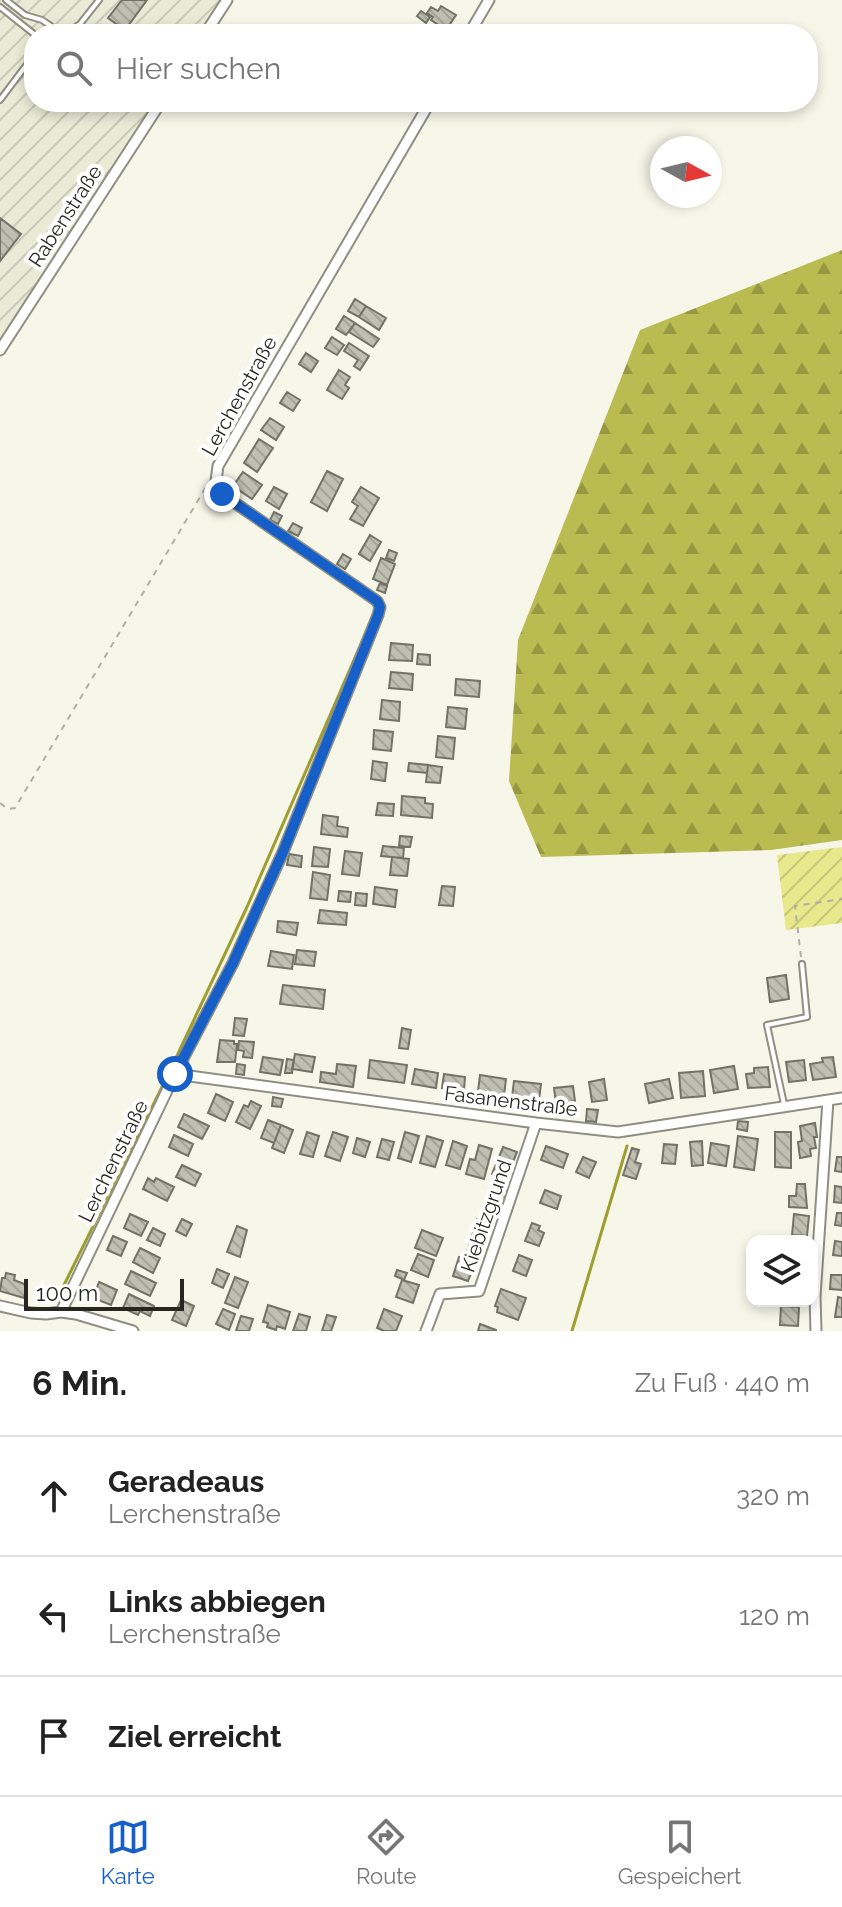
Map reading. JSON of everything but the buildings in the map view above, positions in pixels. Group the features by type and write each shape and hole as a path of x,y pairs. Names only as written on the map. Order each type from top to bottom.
{"street":[{"path":"211,24 227,0"},
{"path":"475,24 489,0"},
{"name":"Rabenstraße","path":"0,350 155,112"},
{"name":"Lerchenstraße","path":"61,1312 175,1074 233,963 283,852 378,615 380,607 377,601 222,494 216,481 218,466 424,112"},
{"name":"Fasanenstraße","path":"175,1074 618,1132 842,1098"},
{"path":"816,1331 815,1297 828,1100"},
{"name":"Kiebitzgrund","path":"426,1331 440,1294 479,1291 536,1123"},
{"path":"0,1306 31,1313 76,1314 133,1331"}],"lane":[{"path":"6,0 25,15 48,24"},
{"path":"79,24 99,0"},
{"path":"0,7 24,26"},
{"path":"0,100 24,68"},
{"path":"784,1106 767,1025 807,1017 802,964"}],"path":[{"path":"0,803 8,809 15,808 218,466"},
{"path":"802,964 795,906 842,899"}],"shaded area":[{"path":"0,0 220,0 204,24 24,24 24,112 148,112 0,341"},
{"path":"842,847 842,923 786,930 777,855"}],"green space":[{"path":"842,250 842,840 771,850 541,857 509,781 518,640 640,330"}],"waterway":[{"path":"63,1287 247,907 373,616"},
{"path":"572,1331 627,1146"}],"route":[{"path":"175,1074 233,963 283,852 380,607 377,601 222,494"}]}
